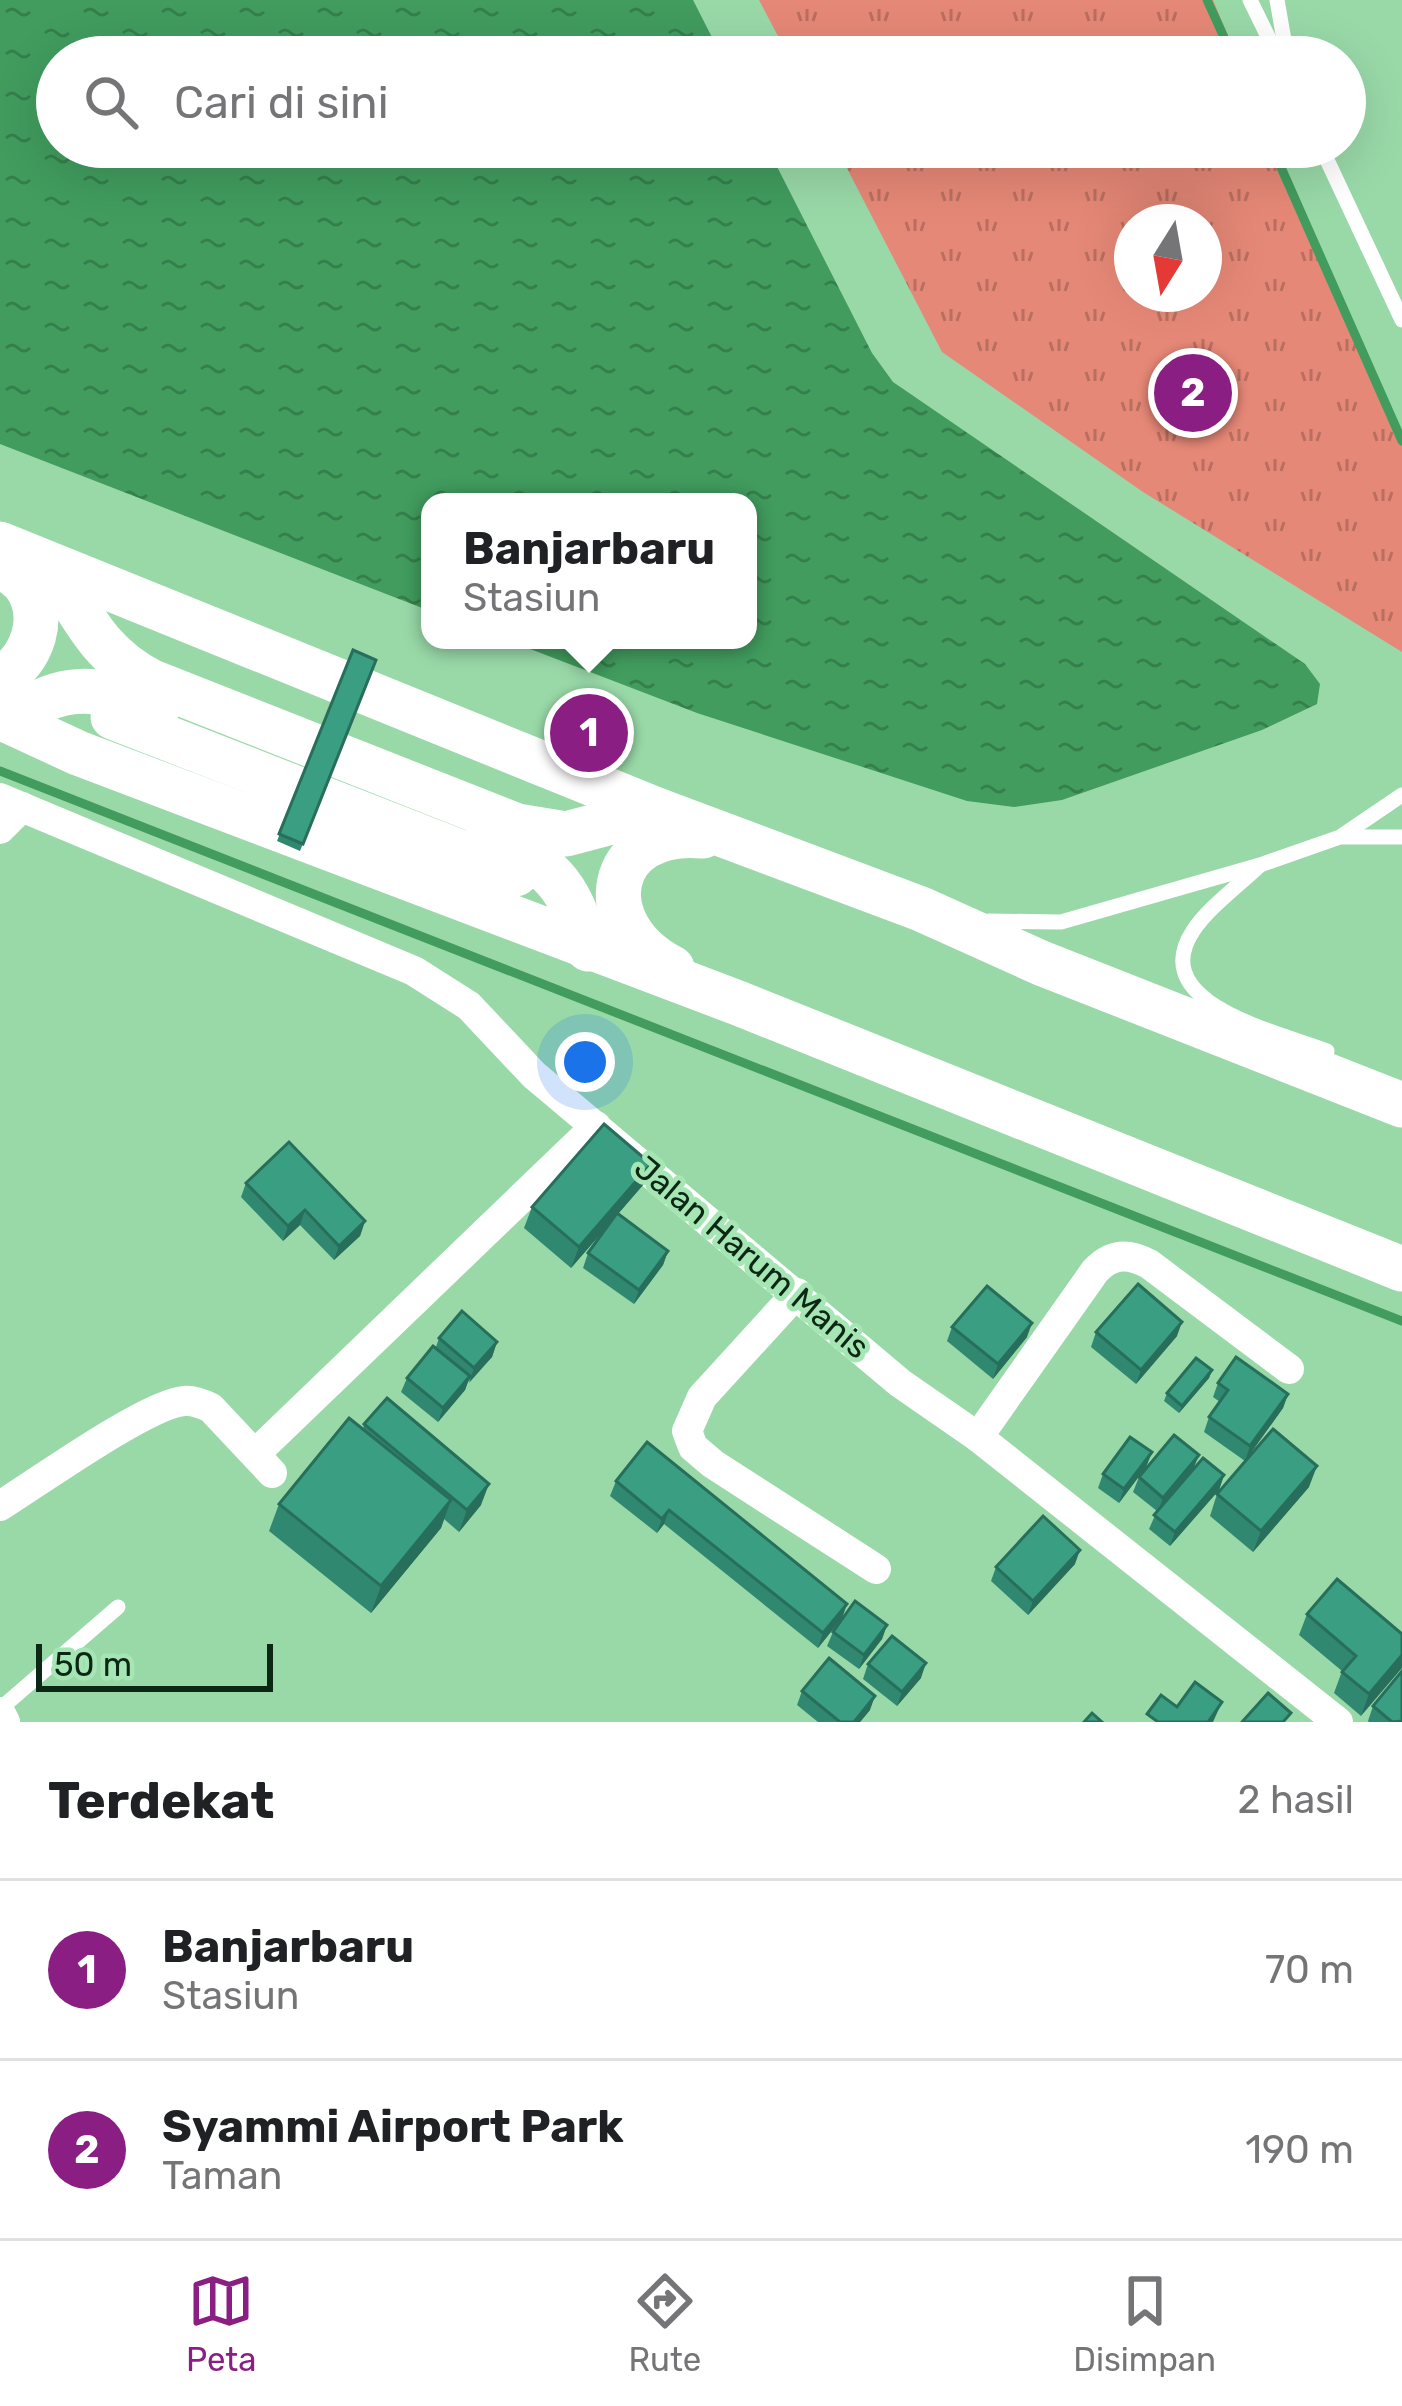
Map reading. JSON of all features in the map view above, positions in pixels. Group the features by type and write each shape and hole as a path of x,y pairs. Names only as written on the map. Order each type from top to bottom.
{"street":[{"path":"0,544 53,568 123,578 183,597 524,732 585,757 626,782 657,810 921,909 1041,963 1402,1105"},
{"path":"0,564 24,584 35,622 34,642 3,706"},
{"path":"53,568 106,653 152,682 518,826 566,834 657,810"},
{"path":"3,706 100,689 537,859 561,884 588,949"},
{"path":"3,706 78,753 738,1004 1402,1269"},
{"name":"Jalan Harum Manis","path":"7,811 414,971 469,1006 534,1076 900,1382 978,1437 1338,1722"},
{"path":"738,1004 654,959 633,940 621,919 617,896 622,875 648,844 677,833 739,842"},
{"path":"0,1506 142,1418 181,1401 211,1408 264,1464 596,1126"},
{"path":"978,1437 1095,1271 1122,1255 1149,1264 1289,1369"},
{"path":"797,1293 702,1397 687,1431 693,1448 712,1464 877,1569"},
{"path":"0,1710 5,1722"}],"lane":[{"path":"1250,0 1270,36"},
{"path":"1277,0 1280,36"},
{"path":"1331,168 1402,320"},
{"path":"921,909 1003,924 1061,922 1340,837 1402,795"},
{"path":"1340,837 1402,837"},
{"path":"1260,865 1197,925 1185,945 1181,965 1189,986 1222,1010 1342,1058"},
{"path":"0,1710 118,1607"}],"green space":[{"path":"759,0 1213,0 1228,36 778,36"},
{"path":"847,168 1286,168 1402,435 1402,652 1143,492 942,352"}],"water":[{"path":"0,0 693,0 711,36 36,36 36,168 778,168 872,353 893,382 1305,664 1320,684 1317,704 1262,730 1062,800 1014,807 967,801 697,713 530,649 757,649 757,493 421,493 421,608 0,444"}],"building":[{"path":"353,650 376,660 303,844 279,834"},
{"path":"604,1124 651,1164 579,1247 532,1207"},
{"path":"289,1142 365,1221 339,1246 305,1210 288,1226 246,1183"},
{"path":"617,1213 668,1251 639,1290 588,1253"},
{"path":"1138,1284 1182,1322 1141,1370 1096,1332"},
{"path":"987,1286 1032,1323 998,1364 952,1327"},
{"path":"462,1311 497,1342 474,1368 439,1338"},
{"path":"433,1346 470,1376 443,1408 407,1378"},
{"path":"1236,1357 1288,1394 1250,1446 1209,1417 1228,1390 1218,1383"},
{"path":"1196,1358 1212,1370 1182,1406 1167,1393"},
{"path":"387,1398 489,1484 467,1510 364,1424"},
{"path":"349,1418 451,1500 381,1586 279,1504"},
{"path":"1273,1429 1317,1466 1261,1531 1217,1494"},
{"path":"1174,1435 1199,1455 1163,1498 1139,1477"},
{"path":"1130,1437 1152,1452 1124,1489 1103,1474"},
{"path":"647,1442 847,1604 823,1633 669,1510 662,1519 616,1481"},
{"path":"1203,1458 1224,1475 1175,1532 1154,1515"},
{"path":"1043,1516 1080,1550 1033,1601 996,1567"},
{"path":"1337,1579 1402,1634 1402,1655 1369,1694 1342,1672 1356,1656 1307,1614"},
{"path":"855,1601 887,1625 864,1655 833,1632"},
{"path":"892,1636 926,1663 902,1692 868,1664"},
{"path":"829,1658 875,1696 854,1722 840,1722 802,1691"},
{"path":"1402,1671 1402,1721 1392,1722 1373,1706"},
{"path":"1195,1682 1222,1702 1208,1722 1158,1722 1147,1714 1161,1695 1177,1707"},
{"path":"1268,1693 1291,1713 1283,1722 1242,1722"}],"waterway":[{"path":"1207,0 1223,36"},
{"path":"1281,168 1402,441"},
{"path":"0,771 1402,1321"}],"place":[{"name":"Syammi Airport Park","path":"1193,393"},
{"name":"Banjarbaru","path":"589,733"}]}
